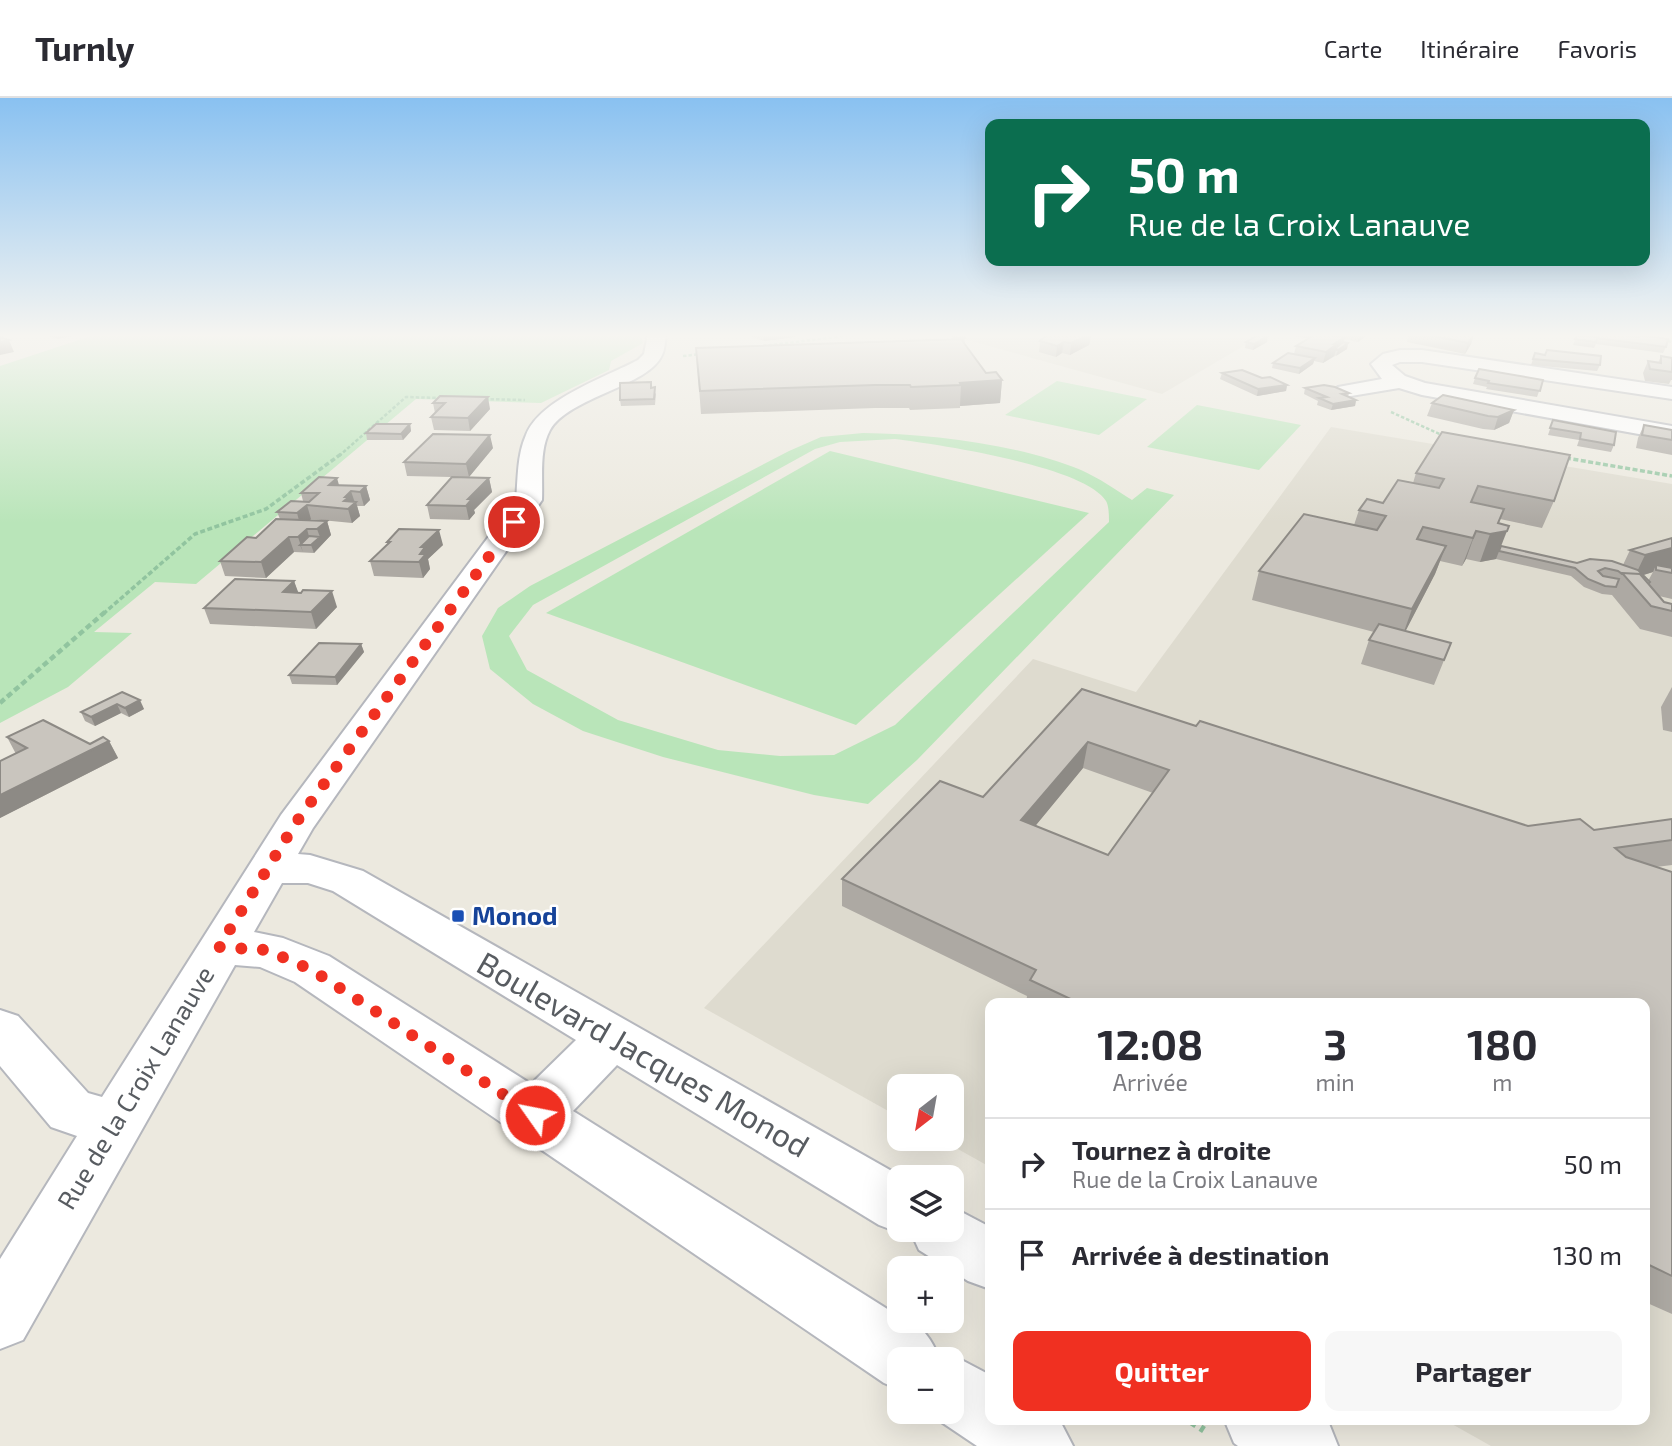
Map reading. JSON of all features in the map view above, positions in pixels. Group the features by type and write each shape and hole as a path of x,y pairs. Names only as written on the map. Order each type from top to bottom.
{"street":[{"name":"Rue de la Croix Lanauve","path":"0,1317 295,824 529,500 534,444 540,428 548,418 581,397"},
{"path":"1462,397 1672,433"},
{"name":"Boulevard Jacques Monod","path":"268,868 310,869 348,881 887,1198"},
{"path":"219,947 266,950 312,970 887,1347"},
{"path":"0,1030 70,1111 116,1125"},
{"path":"535,1115 613,1036"},
{"path":"960,1242 985,1257"},
{"path":"964,1398 985,1412"},
{"path":"1006,1425 1038,1446"},
{"path":"1268,1425 1303,1446"}],"path":[{"path":"0,703 195,534 267,509 335,459 406,397 445,398"},
{"path":"1358,397 1450,439"},
{"path":"484,399 575,401"},
{"path":"1555,457 1672,476"}],"shaded area":[{"path":"1331,427 1672,484 1672,1446 1491,1446 1454,1425 1650,1425 1650,998 985,998 985,1164 963,1152 964,1074 887,1074 887,1110 704,1008 1033,659 1136,692"}],"green space":[{"path":"0,397 554,397 541,403 416,399 196,584 155,582 94,632 132,633 68,687 0,723"},
{"path":"1033,397 1147,399 1099,435 1005,415"},
{"path":"1197,405 1301,425 1259,470 1147,447"},
{"path":"863,433 974,442 1030,453 1081,470 1132,500 1147,488 1174,495 917,760 868,804 814,795 663,757 583,731 533,704 490,669 482,636 498,608 530,586 789,451 821,437","holes":["895,439 1008,459 1070,477 1093,488 1106,501 1109,522 895,725 834,755 780,756 718,750 618,720 527,670 509,636 533,605 815,449 840,442"]},
{"path":"830,451 1089,513 856,725 546,613"}],"building":[{"path":"439,397 488,397 468,418 431,417 445,403 433,403"},
{"path":"620,397 654,397 654,399 620,400"},
{"path":"1349,397 1356,400 1333,404 1319,398"},
{"path":"1440,397 1452,397 1514,410 1498,417 1432,403"},
{"path":"1553,420 1616,432 1614,445 1580,439 1581,433 1550,428"},
{"path":"376,424 410,424 401,434 366,433"},
{"path":"1644,425 1672,430 1672,440 1642,435"},
{"path":"1442,432 1570,455 1554,501 1478,486 1471,502 1504,509 1498,523 1509,526 1507,531 1490,534 1476,531 1473,538 1423,527 1417,539 1446,546 1412,609 1259,571 1304,514 1377,530 1386,516 1359,510 1367,499 1383,503 1398,480 1439,488 1444,479 1416,473"},
{"path":"433,434 490,435 466,464 404,462"},
{"path":"319,477 337,478 329,485 366,486 360,492 351,491 345,497 349,497 344,501 356,502 348,509 307,505 297,513 277,512 291,501 309,502 319,493 301,493"},
{"path":"452,477 489,478 468,499 472,499 466,506 427,505"},
{"path":"276,519 327,521 317,529 307,529 298,537 289,537 261,562 220,561 247,537 256,538"},
{"path":"399,529 439,530 421,547 425,547 420,554 426,554 419,562 370,561 390,542 387,542"},
{"path":"309,536 320,537 311,545 300,545"},
{"path":"1672,538 1672,548 1645,555 1630,550"},
{"path":"1501,546 1577,563 1590,559 1612,561 1638,570 1650,582 1648,584 1640,574 1622,574 1605,568 1598,571 1603,576 1619,579 1616,587 1605,586 1588,579 1575,568 1499,551"},
{"path":"1656,565 1672,568 1672,573 1656,570"},
{"path":"1622,573 1640,574 1664,602 1672,604 1672,611 1651,606"},
{"path":"235,579 294,581 283,592 332,591 311,612 204,608"},
{"path":"1379,624 1451,643 1444,660 1369,640"},
{"path":"319,643 361,644 335,677 289,675"},
{"path":"1082,689 1196,726 1200,721 1528,826 1580,819 1594,830 1672,819 1672,840 1615,848 1626,857 1672,872 1672,1276 1650,1265 1650,998 1068,998 1030,980 1036,970 842,879 940,781 983,797","holes":["1088,742 1169,770 1108,855 1021,820"]},
{"path":"122,692 140,700 125,708 117,704 91,717 81,712"},
{"path":"43,720 90,744 103,737 109,741 0,795 0,761 27,748 7,737"}],"place":[{"name":"Monod","path":"458,916"}],"route":[{"path":"514,522 295,824 219,947 266,950 312,970 535,1115"}]}
